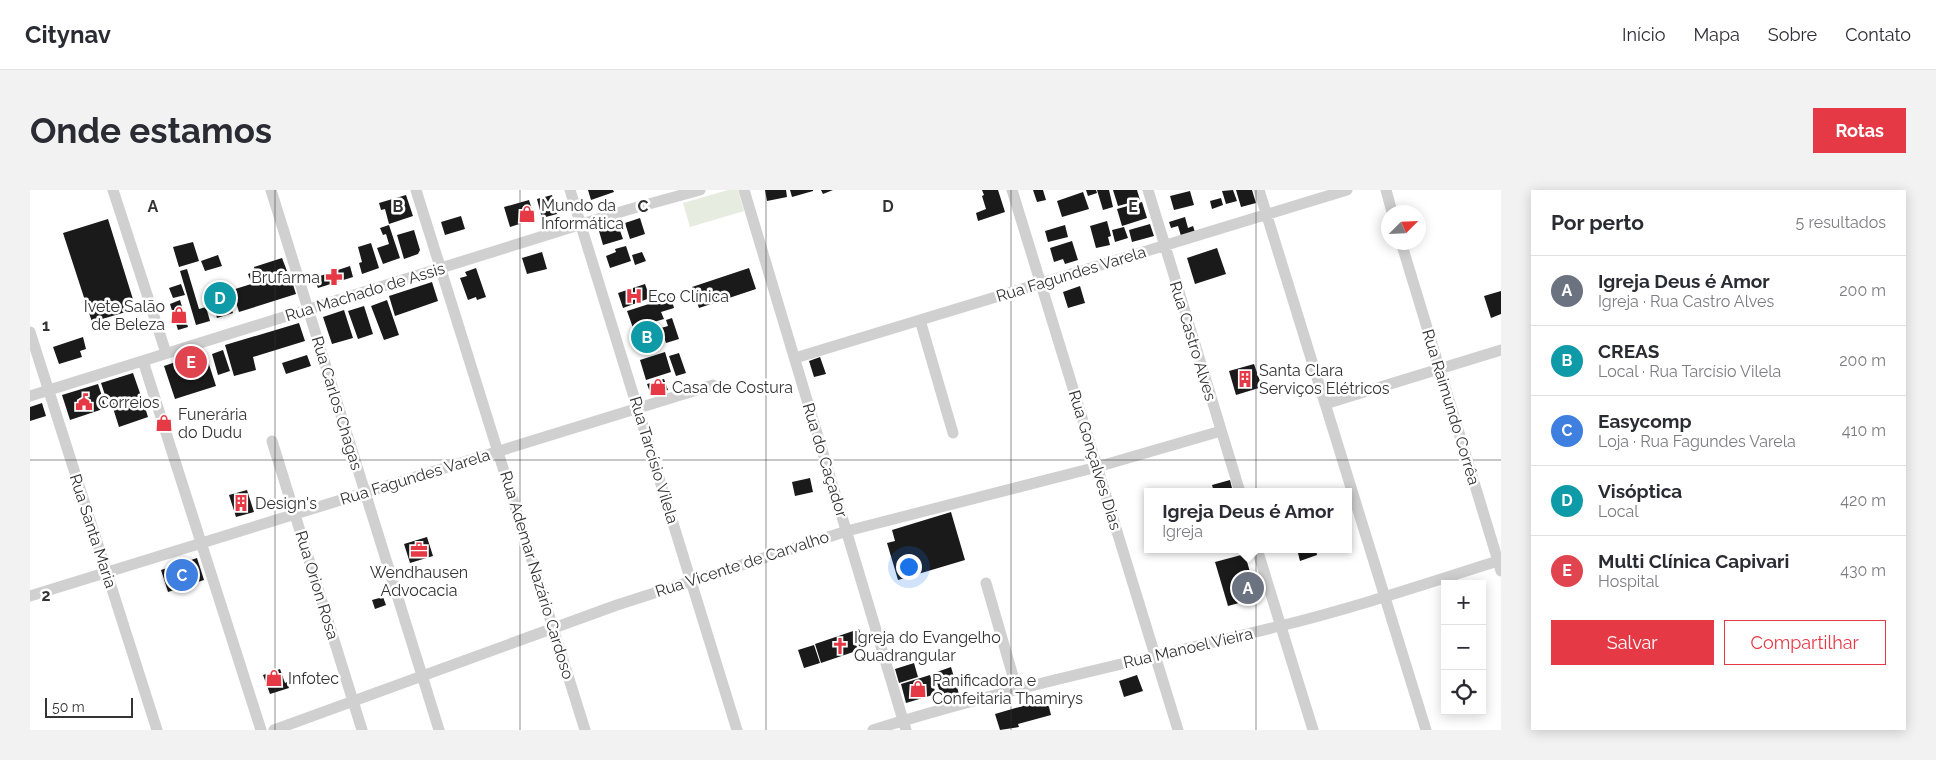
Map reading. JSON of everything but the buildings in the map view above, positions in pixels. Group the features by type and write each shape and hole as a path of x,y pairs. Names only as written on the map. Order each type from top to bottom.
{"street":[{"path":"113,190 166,354"},
{"name":"Rua Carlos Chagas","path":"271,190 439,730"},
{"name":"Rua Ademar Nazário Cardoso","path":"416,190 585,730"},
{"name":"Rua Tarcísio Vilela","path":"570,190 737,730"},
{"name":"Rua Machado de Assis","path":"30,396 581,224 700,190"},
{"name":"Rua do Caçador","path":"744,190 905,725"},
{"name":"Rua Gonçalves Dias","path":"1012,190 1178,730"},
{"name":"Rua Castro Alves","path":"1148,190 1239,488"},
{"path":"1259,190 1351,488"},
{"name":"Rua Fagundes Varela","path":"795,358 1347,190"},
{"path":"1386,190 1390,205"},
{"name":"Rua Raimundo Corrêa","path":"1403,250 1500,564"},
{"path":"920,320 952,433"},
{"name":"Rua Santa Maria","path":"30,332 157,730"},
{"path":"1325,404 1501,350"},
{"path":"143,361 261,730"},
{"name":"Rua Fagundes Varela","path":"30,596 713,385"},
{"name":"Rua Vicente de Carvalho","path":"274,730 553,628 691,580 846,531 1097,467 1221,431"},
{"name":"Rua Orion Rosa","path":"272,441 362,730"},
{"path":"1352,492 1426,730"},
{"path":"1258,553 1313,730"},
{"name":"Rua Manoel Vieira","path":"873,730 905,725 1017,690 1281,626 1500,564"},
{"path":"986,583 1017,690"}],"shaded area":[{"path":"728,190 738,190 744,211 690,227 683,203"}],"place":[{"name":"Mundo da Informática","path":"527,214"},
{"name":"Brufarma","path":"334,277"},
{"name":"Eco Clínica","path":"634,296"},
{"name":"Visóptica","path":"220,298"},
{"name":"Ivete Salão de Beleza","path":"179,315"},
{"name":"CREAS","path":"647,337"},
{"name":"Multi Clínica Capivari","path":"191,362"},
{"name":"Santa Clara Serviços Elétricos","path":"1245,379"},
{"name":"Casa de Costura","path":"658,387"},
{"name":"Correios","path":"84,402"},
{"name":"Funerária do Dudu","path":"164,423"},
{"name":"Design's","path":"241,503"},
{"name":"Wendhausen Advocacia","path":"419,550"},
{"name":"Easycomp","path":"182,575"},
{"name":"Igreja Deus é Amor","path":"1248,588"},
{"name":"Igreja do Evangelho Quadrangular","path":"840,646"},
{"name":"Infotec","path":"274,678"},
{"name":"Panificadora e Confeitaria Thamirys","path":"918,689"}]}
